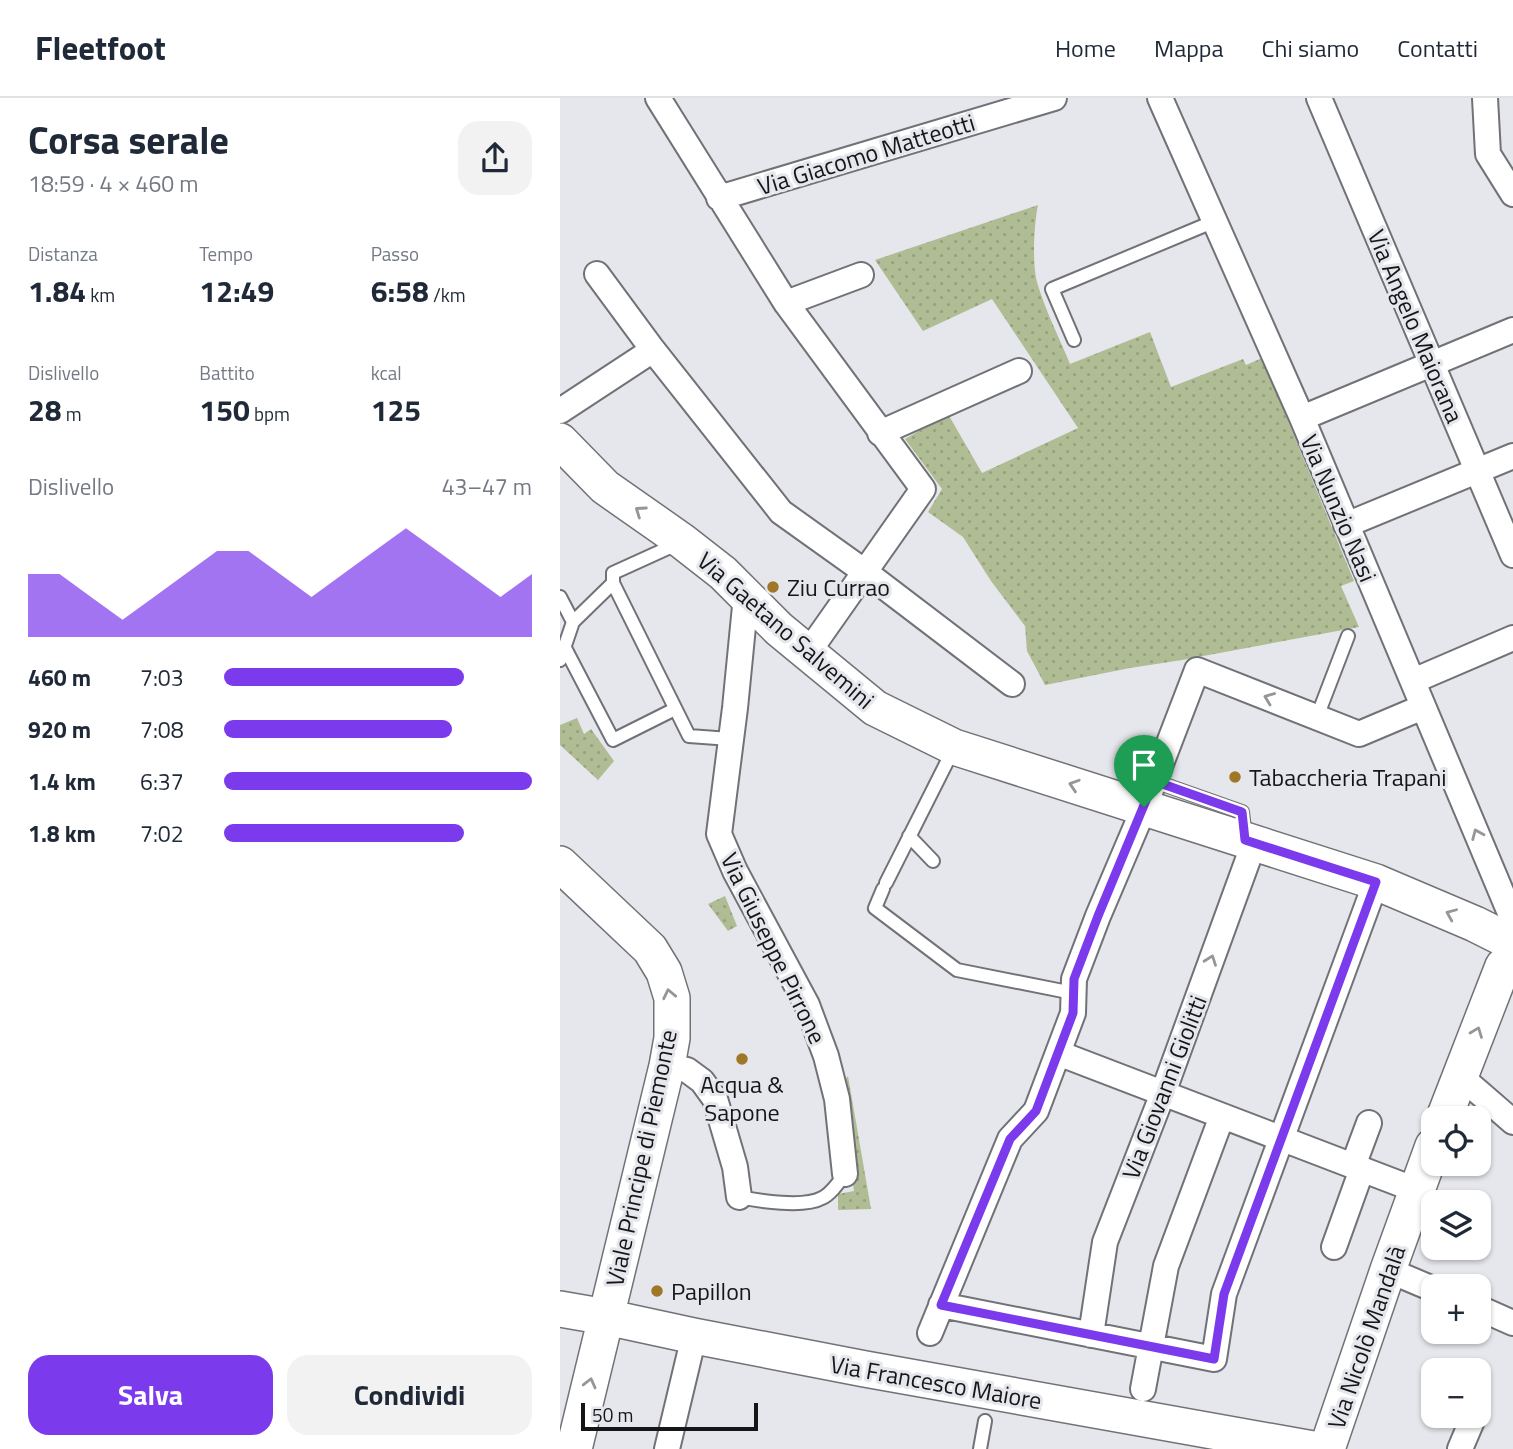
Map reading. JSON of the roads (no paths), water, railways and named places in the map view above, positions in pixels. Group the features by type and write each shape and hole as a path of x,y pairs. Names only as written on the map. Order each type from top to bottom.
{"main road":[{"name":"Via Gaetano Salvemini","path":"560,441 605,486 723,573 807,654 875,708 954,747 1149,794 1249,842 1376,882 1513,943"},
{"name":"Viale Principe di Piemonte","path":"560,864 650,949 664,972 672,998 672,1038 667,1066 574,1449"},
{"path":"1449,1106 1503,966 1513,959"},
{"name":"Via Nicolò Mandalà","path":"1327,1449 1421,1176"},
{"name":"Via Francesco Maiore","path":"560,1309 878,1372 1313,1449"}],"street":[{"path":"658,98 786,303 923,489 807,654"},
{"name":"Via Giacomo Matteotti","path":"719,198 1054,98"},
{"name":"Via Nunzio Nasi","path":"1160,98 1302,418 1513,919"},
{"name":"Via Angelo Maiorana","path":"1319,98 1513,555"},
{"path":"1485,98 1488,153 1513,194"},
{"path":"597,274 780,512 865,572 1012,684"},
{"path":"786,303 861,275"},
{"path":"1302,418 1513,330"},
{"path":"560,411 653,350"},
{"path":"880,433 1018,371"},
{"path":"1346,525 1513,456"},
{"name":"Via Giuseppe Pirrone","path":"746,596 719,834 735,871 807,1005 837,1099 845,1174"},
{"path":"1413,681 1513,638"},
{"path":"930,1333 1010,1139 1036,1111 1073,1013 1074,979 1196,670 1359,733 1423,707"},
{"name":"Via Giovanni Giolitti","path":"1091,1335 1105,1242 1163,1093 1249,842"},
{"path":"941,1305 1214,1359 1224,1294 1376,882"},
{"path":"1058,1053 1416,1190"},
{"path":"667,1066 687,1070 702,1082 715,1099 735,1167 739,1197"},
{"path":"1460,1076 1513,1122"},
{"path":"1143,1389 1166,1266 1222,1116"},
{"path":"1334,1247 1369,1123"},
{"path":"1388,1270 1421,1284"},
{"path":"1491,1313 1513,1323"},
{"path":"667,1449 694,1336"},
{"path":"1460,1449 1469,1428"}],"lane":[{"path":"1074,340 1052,289 1215,220"},
{"path":"682,541 613,573 614,583 689,736 730,739"},
{"path":"614,583 573,622 562,654 613,740 675,709"},
{"path":"560,597 573,622"},
{"path":"1317,717 1348,636"},
{"path":"954,747 875,908 957,970 1073,993"},
{"path":"909,836 933,861"},
{"path":"739,1197 757,1201 802,1203 822,1198 845,1174"},
{"path":"979,1449 985,1420"}],"place":[{"name":"Ziu Currao","path":"773,587"},
{"name":"Tabaccheria Trapani","path":"1235,777"},
{"name":"Acqua & Sapone","path":"742,1059"},
{"name":"Papillon","path":"657,1291"}]}
